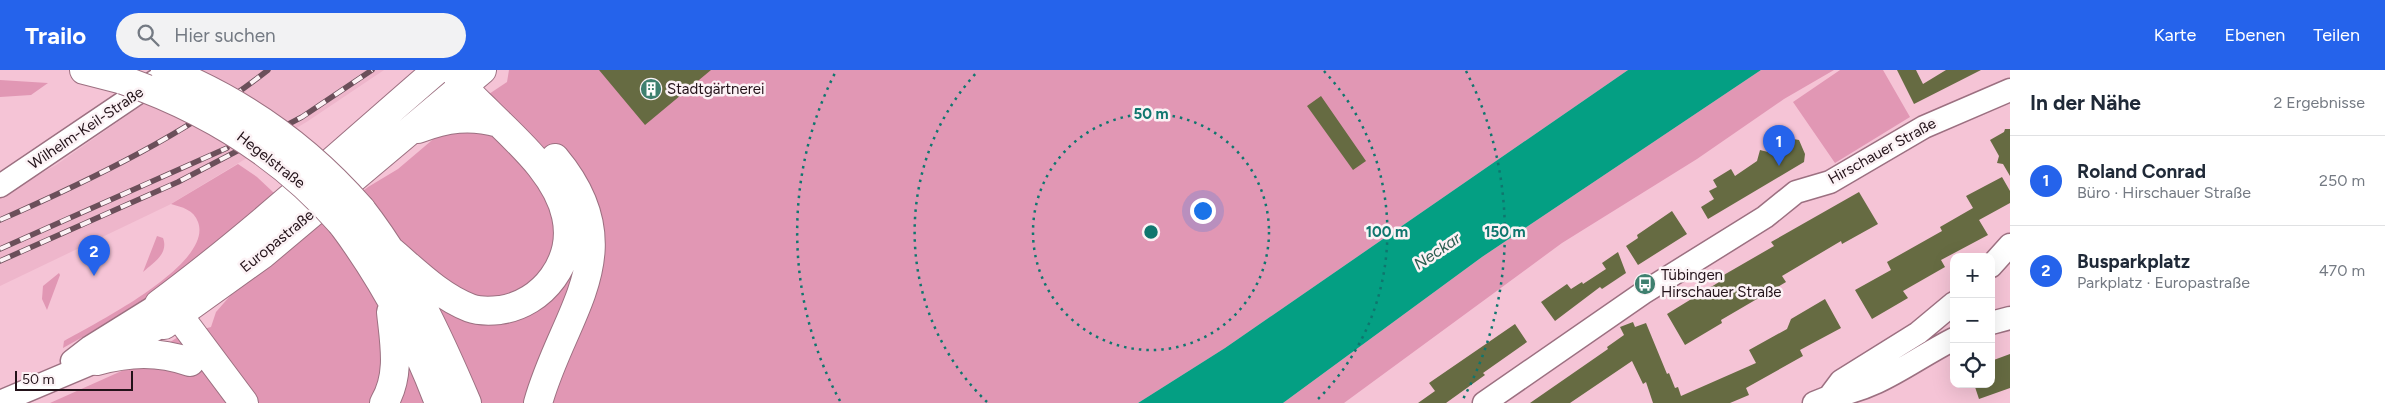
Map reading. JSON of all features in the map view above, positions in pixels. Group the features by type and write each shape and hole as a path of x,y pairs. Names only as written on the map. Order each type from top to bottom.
{"main road":[{"name":"Hegelstraße","path":"84,70 123,80 171,98 242,136 351,217 390,250 425,310 467,403"},
{"name":"Hegelstraße","path":"165,70 232,101 277,130 321,167 351,217 370,263 389,294 416,348 439,403"},
{"name":"Europastraße","path":"167,315 284,205 437,70"},
{"name":"Europastraße","path":"167,315 263,254 405,135 470,74"},
{"path":"390,250 431,286 452,300 472,309 491,311 512,308 528,301 543,290 555,276 563,257 567,236 566,217 559,196 548,177 500,123 470,74"},
{"path":"470,74 535,134 563,167 577,190 586,214 590,237 590,262 586,284 538,403"},
{"path":"405,135 435,123 456,118 483,119 500,123"},
{"path":"384,403 389,393 395,364 395,346 389,294"},
{"path":"167,315 190,362 221,403"},
{"path":"167,315 244,403"},
{"path":"97,361 147,353 161,354 190,362"}],"street":[{"name":"Wilhelm-Keil-Straße","path":"0,186 172,70"},
{"name":"Hirschauer Straße","path":"1484,403 1595,325 1695,259 1765,217 1796,192 1830,182 1924,127 2010,90"},
{"path":"1995,262 2010,245"},
{"path":"1822,400 1841,381 1918,333 1950,306"},
{"name":"Europastraße","path":"0,402 50,379 97,361 167,315"},
{"name":"Europastraße","path":"50,379 90,348 167,315"},
{"path":"1995,322 2010,318"},
{"path":"1822,400 1882,382 1950,341"}],"shaded area":[{"path":"192,70 384,70 308,121 169,205 0,286 0,196 56,165"},
{"path":"509,70 1628,70 1225,348 1138,403 50,403 135,365 181,335 211,327 216,312 230,296 368,187 398,169 477,102 507,82"},
{"path":"1761,70 1834,70 1784,99 1697,159 1562,243 1344,403 1283,403 1482,257"},
{"path":"1840,70 1883,70 1910,117 1835,163 1793,102"},
{"path":"0,80 48,83 31,95 0,97"},
{"path":"238,164 257,177 274,193 198,261 131,310 63,348 64,341 124,307 171,274 188,256 198,238 198,222 191,212 171,204"},
{"path":"157,236 163,238 164,249 159,258 143,272"},
{"path":"59,273 60,275 47,310 42,299 43,286"}],"water":[{"name":"Neckar","path":"1628,70 1761,70 1482,257 1283,403 1138,403 1225,348"}],"building":[{"name":"Stadtgärtnerei","path":"599,70 711,70 645,125"},
{"path":"1897,70 1916,70 1923,84 1946,70 1981,70 1914,104"},
{"path":"1321,96 1366,161 1353,170 1307,106"},
{"path":"2005,129 2010,129 2010,176 2003,164 1997,163 1999,156 1990,140 2004,132"},
{"path":"1782,137 1799,140 1805,154 1804,162 1708,219 1701,207 1714,199 1709,191 1717,187 1713,180 1731,169 1735,176 1757,161 1760,150 1768,152 1781,144"},
{"path":"2002,177 2010,191 2010,203 1979,220 1988,235 1954,253 1950,253 1950,255 1941,260 1945,267 1903,291 1908,298 1872,319 1855,290 1891,270 1887,262 1942,231 1940,227 1973,208 1966,196"},
{"path":"1859,192 1878,224 1842,244 1841,241 1782,276 1786,282 1721,320 1722,323 1685,345 1667,314 1724,279 1722,276 1774,246 1771,242"},
{"path":"1672,211 1687,234 1638,265 1626,246 1638,238 1637,235"},
{"path":"1618,252 1626,273 1602,289 1600,287 1555,321 1541,302 1567,284 1571,289 1582,282 1583,284 1606,269 1602,263"},
{"path":"1825,299 1841,328 1800,350 1803,356 1746,388 1749,395 1730,403 1653,403 1646,382 1643,384 1632,361 1570,403 1530,403 1608,349 1607,347 1624,335 1620,327 1633,322 1635,327 1646,323 1667,374 1669,373 1675,388 1678,387 1681,396 1756,363 1749,350 1787,329 1791,319"},
{"path":"1515,324 1527,342 1483,373 1485,375 1446,403 1418,403 1435,391 1429,383"},
{"path":"2010,354 2010,388 1979,399 1975,388 1995,388 1995,360"}],"railway":[{"path":"0,220 105,171 173,134 237,93 268,70"},
{"path":"0,261 178,182 302,117 372,70"},
{"path":"0,249 227,148"}],"place":[{"name":"Stadtgärtnerei","path":"651,89"},
{"name":"Roland Conrad","path":"1779,166"},
{"name":"Busparkplatz","path":"94,276"},
{"name":"Tübingen Hirschauer Straße","path":"1645,284"}]}
